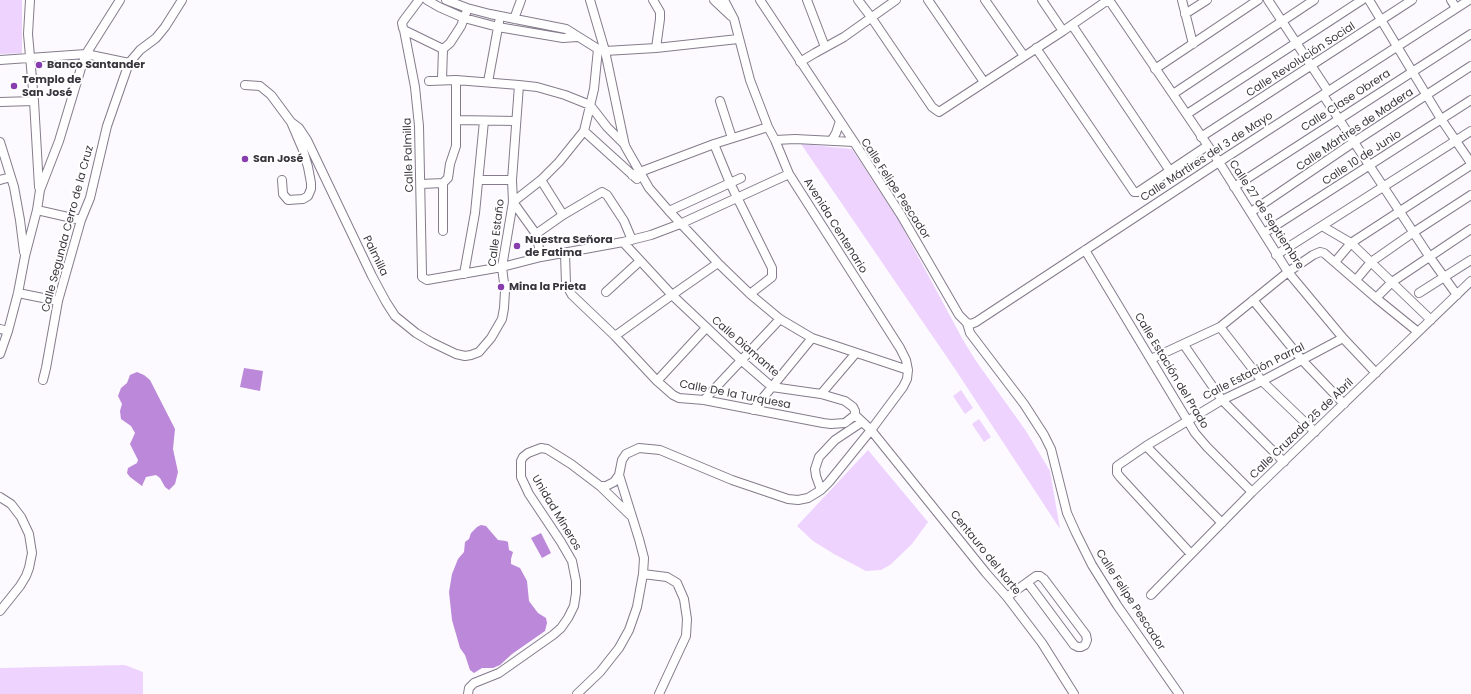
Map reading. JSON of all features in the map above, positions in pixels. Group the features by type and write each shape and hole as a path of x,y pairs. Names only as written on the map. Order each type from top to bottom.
{"street":[{"path":"0,354 4,330 18,293 25,256 37,210 40,190 28,21 30,0"},
{"path":"40,190 59,142 86,54 120,0"},
{"path":"0,60 86,54 129,63 140,50 156,38 166,26 182,0"},
{"path":"418,0 402,23 404,29 443,49"},
{"path":"427,0 464,18 498,27 563,38 577,37"},
{"path":"446,0 467,8 500,17 566,29 577,37 602,50 656,48 738,38"},
{"path":"514,19 521,0"},
{"path":"590,0 625,146 636,174"},
{"path":"653,0 660,12 656,48"},
{"name":"Avenida Centenario","path":"714,0 726,3 734,19 750,80 768,127 789,174 900,348 906,360 908,370"},
{"path":"760,0 854,142"},
{"path":"807,0 825,47"},
{"path":"858,0 932,107 939,112 1108,0"},
{"path":"800,62 844,37 896,0"},
{"path":"928,0 984,82"},
{"path":"985,0 1024,56"},
{"path":"1042,0 1063,31"},
{"name":"Calle 27 de Septiembre","path":"1108,0 1219,162 1288,272 1343,338 1376,373"},
{"path":"1182,0 1193,44"},
{"path":"1186,14 1208,0"},
{"path":"1155,69 1258,0"},
{"path":"1268,0 1312,66 1325,93 1354,142 1457,296"},
{"path":"1173,94 1314,0"},
{"path":"1187,114 1362,0"},
{"path":"1335,262 1351,243 1471,164 1426,96 1369,0"},
{"name":"Calle Revolución Social","path":"1201,137 1382,21 1412,0"},
{"path":"1451,0 1456,8"},
{"name":"Calle Mártires del 3 de Mayo","path":"967,323 976,322 1469,0"},
{"path":"442,80 443,49 450,43 464,18 467,8"},
{"path":"488,82 500,17"},
{"path":"533,32 535,23"},
{"path":"1072,25 1170,171"},
{"name":"Calle Palmilla","path":"404,29 417,105 419,126 422,274 424,279 430,280 464,274"},
{"name":"Calle Clase Obrera","path":"1234,187 1471,34"},
{"path":"1036,48 1134,192 1138,192 1208,146"},
{"path":"541,257 536,234 513,202 541,180 568,152 584,131 602,50"},
{"name":"Calle Segunda Cerro de la Cruz","path":"43,380 58,301 81,220 90,198 107,126 129,63"},
{"name":"Calle Mártires de Madera","path":"1251,212 1354,142 1471,66"},
{"path":"429,81 456,80 518,85 549,90 565,95 590,105 607,127 625,146"},
{"path":"443,231 445,181 456,146 456,80"},
{"path":"244,85 260,86 265,90 282,109 290,122 306,159 311,183 308,196 303,199 288,200 283,194 282,180"},
{"name":"Calle Estaño","path":"479,352 491,338 502,319 504,308 505,292 502,267 513,202 512,180 518,85"},
{"name":"Calle 10 de Junio","path":"1264,233 1471,100"},
{"path":"0,102 34,101"},
{"path":"720,101 732,138"},
{"path":"457,120 516,121"},
{"path":"484,121 475,213 464,274 651,235 680,224 789,174"},
{"path":"832,140 840,121"},
{"name":"Palmilla","path":"290,122 299,128 307,140 372,276 386,302 396,316 416,333 456,354 464,356 479,352"},
{"path":"636,174 714,144 768,127"},
{"path":"584,131 636,174 680,224 718,263 750,294 780,319 812,338 908,370 907,379 903,387 871,430 821,490 808,498 798,500 788,499 732,480 660,450 639,448 626,454 622,460 618,474 611,484 600,486"},
{"path":"1276,255 1471,131"},
{"name":"Calle Felipe Pescador","path":"775,140 795,139 854,142 901,215 959,315 967,323 970,333 1024,404 1040,429 1051,449 1057,468 1067,513 1092,565 1117,605 1179,694"},
{"path":"0,142 2,159 11,177 20,220 25,256"},
{"path":"714,144 730,183 772,268 772,277 750,294"},
{"path":"0,180 11,177"},
{"path":"669,211 741,178"},
{"path":"478,180 512,180"},
{"path":"541,180 563,215"},
{"path":"421,184 445,181"},
{"path":"536,234 600,192 607,195 624,221 632,240"},
{"path":"1356,280 1371,262 1471,195"},
{"path":"37,210 81,220"},
{"path":"1322,226 1351,243 1431,320"},
{"path":"1376,298 1392,282 1471,229"},
{"name":"Calle Diamante","path":"623,242 672,295 742,362 772,387 821,394 850,404 855,411 855,415 871,430"},
{"name":"Calle Estación del Prado","path":"1085,250 1187,420 1207,447 1252,492"},
{"path":"1151,359 1220,327 1288,272 1320,252 1324,253 1418,332"},
{"name":"Calle De la Turquesa","path":"566,253 566,284 572,295 615,336 668,392 679,398 704,400 831,424 845,423 855,415"},
{"path":"1419,293 1471,260"},
{"path":"606,292 640,261"},
{"path":"615,336 718,263"},
{"name":"Calle Cruzada 25 de Abril","path":"1151,596 1252,492 1471,281"},
{"path":"18,293 58,301"},
{"path":"1252,300 1302,360 1344,404"},
{"path":"704,400 742,362 780,319"},
{"path":"1220,327 1262,381 1315,432"},
{"path":"657,381 706,328"},
{"path":"753,410 812,338"},
{"name":"Calle Estación Parral","path":"1191,554 1120,477 1117,473 1117,466 1187,420 1222,400 1262,381 1343,338"},
{"path":"1184,345 1222,400 1284,462"},
{"path":"821,394 856,353"},
{"path":"821,490 815,469 819,457 835,440 862,422"},
{"name":"Centauro del Norte","path":"871,430 986,573 1007,596 1042,643 1074,694"},
{"path":"1146,446 1222,523"},
{"name":"Unidad Mineros","path":"468,694 469,688 474,683 499,673 553,635 565,623 574,606 576,581 572,561 524,485 520,465 523,457 535,449 547,449 572,464 600,486 631,516"},
{"path":"577,694 610,660 629,630 637,607 643,574 644,558 618,474"},
{"path":"0,497 11,504 21,517 29,534 32,553 30,568 26,576 0,611"},
{"path":"643,574 667,577 677,583 684,599 687,619 686,636 659,694"},
{"path":"1007,596 1028,583 1036,576 1040,576 1044,579 1086,635 1087,640 1085,644 1081,647 1074,644 1028,583"}],"shaded area":[{"path":"0,0 22,0 22,53 0,54"},
{"path":"801,144 852,149 899,221 963,340 976,361 1026,431 1050,471 1060,529 955,369"},
{"path":"244,368 263,371 260,391 240,387"},
{"path":"137,372 150,380 175,429 173,449 178,472 175,484 169,490 156,475 146,477 142,486 127,473 128,468 137,463 138,460 130,444 135,433 131,426 121,419 120,411 122,404 118,396 121,388 127,383 130,375"},
{"path":"961,390 973,408 965,414 953,396"},
{"path":"979,419 991,437 984,442 972,424"},
{"path":"868,450 928,522 912,544 890,565 881,570 866,571 813,541 797,526"},
{"path":"481,525 486,526 498,540 508,542 509,550 513,552 511,564 520,568 527,581 529,601 538,613 546,618 547,623 545,631 512,654 500,665 493,668 482,668 474,673 470,670 465,655 460,648 452,620 449,592 452,574 458,559 464,552 465,542 469,539 471,533"},
{"path":"541,533 551,553 542,558 531,538"},
{"path":"125,665 143,672 143,694 0,694 0,668"}],"place":[{"name":"Banco Santander","path":"39,65"},
{"name":"Templo de San José","path":"14,86"},
{"name":"San José","path":"245,159"},
{"name":"Nuestra Señora de Fatima","path":"517,246"},
{"name":"Mina la Prieta","path":"501,287"}]}
